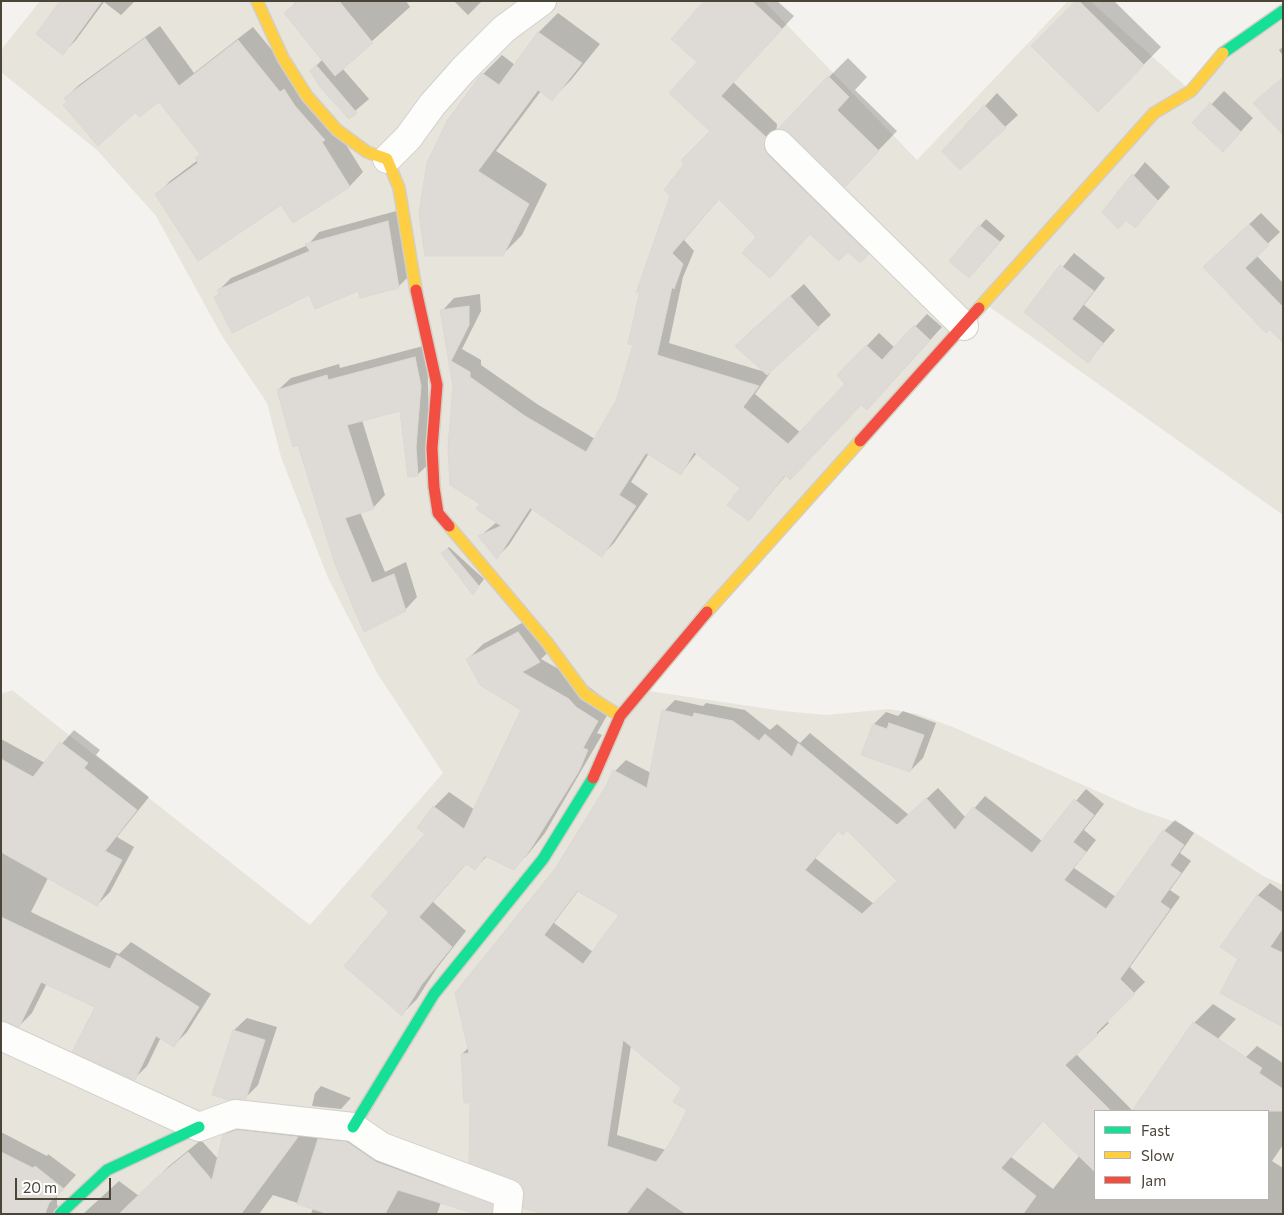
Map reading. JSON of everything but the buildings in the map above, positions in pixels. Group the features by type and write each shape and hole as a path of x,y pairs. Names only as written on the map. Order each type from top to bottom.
{"street":[{"path":"257,1 283,58 307,96 337,130 368,152 387,159 399,188 412,273 438,386 432,448 434,487 438,513 546,641 585,694 620,716"},
{"path":"387,159 408,138 432,105 470,63 504,29 542,1"},
{"path":"353,1127 434,994 543,859 593,778 620,716 737,577 1154,113 1191,91 1221,54 1283,11"},
{"path":"779,144 964,326"},
{"path":"1,1036 199,1127"},
{"path":"60,1214 107,1170 199,1127 235,1114 353,1127 382,1147 509,1194 507,1214"}],"shaded area":[{"path":"40,1 764,1 917,160 1068,1 1090,1 1191,91 1283,11 1283,515 984,303 642,690 783,711 826,715 889,709 917,714 953,727 1137,809 1181,824 1265,877 1283,885 1283,1214 1,1214 1,694 12,690 310,925 443,773 377,673 328,578 281,457 267,403 222,336 156,216 97,150 1,72 1,50"}],"traffic: fast":[{"path":"1223,53 1283,11"},
{"path":"353,1127 434,994 543,859 593,778"},
{"path":"60,1214 107,1170 199,1127"}],"traffic: slow":[{"path":"257,1 283,58 307,96 337,130 367,152 387,159 399,188 416,290"},
{"path":"979,308 1154,113 1191,91 1223,53"},
{"path":"707,612 860,441"},
{"path":"449,526 546,641 585,694 620,716"}],"traffic: jam":[{"path":"416,290 437,385 432,448 434,487 438,513 449,526"},
{"path":"860,441 979,308"},
{"path":"593,778 620,716 707,612"}]}
